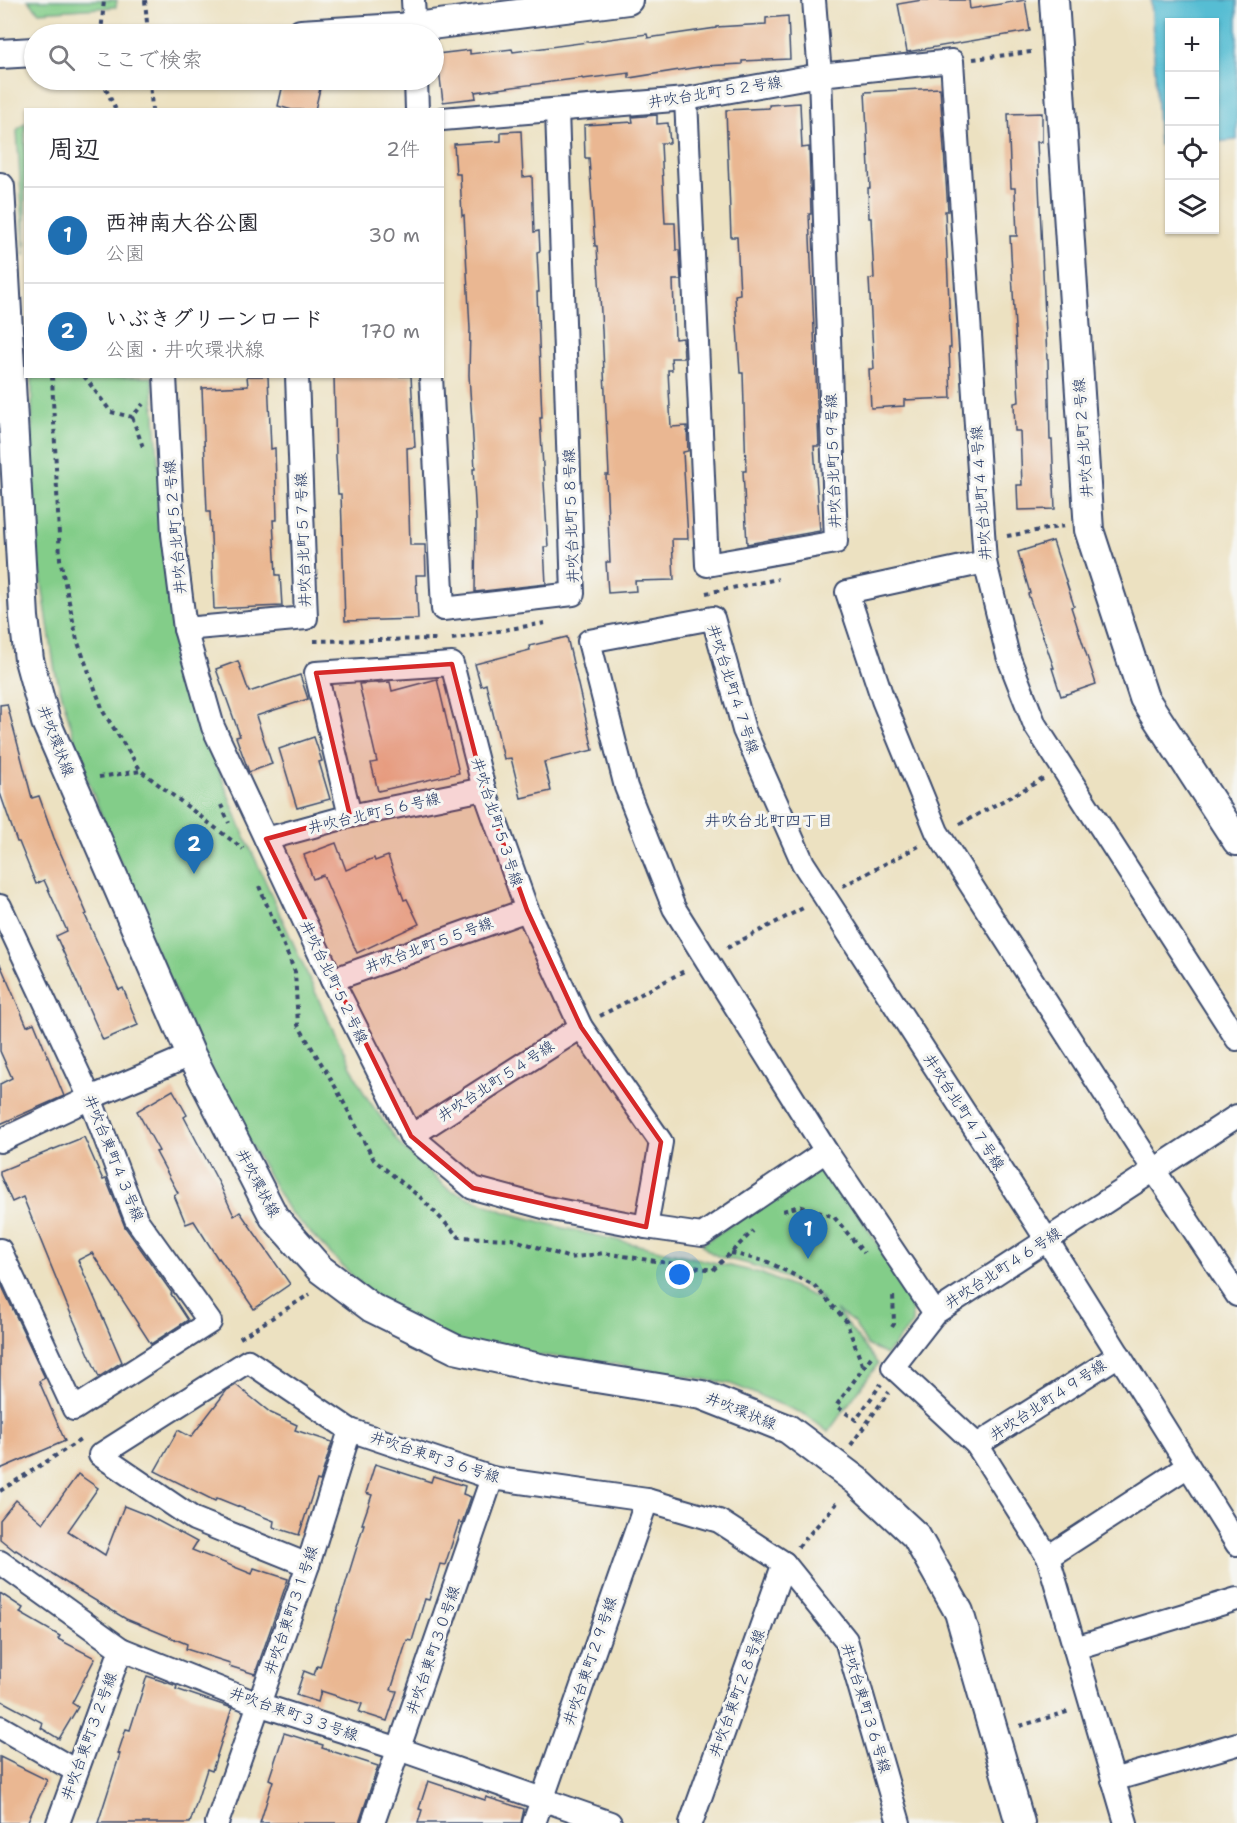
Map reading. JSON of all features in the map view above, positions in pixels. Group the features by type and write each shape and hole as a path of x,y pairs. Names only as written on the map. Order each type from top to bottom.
{"street":[{"path":"382,24 628,0"},
{"name":"井吹台北町５９号線","path":"686,99 707,565 836,542 820,75 814,0"},
{"name":"井吹台北町２号線","path":"1054,0 1089,530 1144,698 1237,841"},
{"path":"0,54 24,53"},
{"name":"井吹台北町５２号線","path":"444,119 686,99 820,75 952,61"},
{"name":"井吹台北町４４号線","path":"952,61 984,551 1008,656 1035,725 1237,1039"},
{"path":"416,90 417,108"},
{"name":"井吹台北町５８号線","path":"431,378 443,609 573,594 557,110"},
{"name":"井吹環状線","path":"0,187 23,606 29,660 46,722 191,1055 274,1217 320,1269 372,1308 455,1349 553,1371 702,1395 788,1429 847,1473 916,1536 959,1611 1020,1823"},
{"name":"井吹台北町５２号線","path":"165,378 173,534 185,629 213,727 332,980 411,1136 473,1188 547,1208 702,1235 826,1151"},
{"name":"井吹台北町５７号線","path":"185,629 306,618 297,378"},
{"path":"984,551 847,592 883,700 939,835 1237,1295"},
{"name":"井吹台北町４７号線","path":"934,1313 826,1151 674,908 626,788 589,641 713,618 744,730 803,863 1047,1240 1237,1544"},
{"name":"井吹台北町５３号線","path":"351,816 316,673 452,664 484,789 527,910 581,1027 661,1142 646,1227"},
{"name":"井吹台北町５６号線","path":"266,839 351,816 484,789"},
{"name":"井吹台東町４３号線","path":"0,906 90,1098 136,1219 210,1322 74,1409 0,1250"},
{"name":"井吹台北町５５号線","path":"332,980 527,910"},
{"name":"井吹台北町５４号線","path":"411,1136 581,1027"},
{"path":"0,1142 90,1098 191,1055"},
{"name":"井吹台北町４６号線","path":"897,1370 934,1313 1237,1116"},
{"name":"井吹台北町４９号線","path":"977,1445 1119,1355"},
{"name":"井吹台東町３６号線","path":"308,1565 194,1519 100,1455 248,1360 350,1430 492,1478 647,1500 719,1521 784,1563 846,1640 899,1823"},
{"path":"897,1370 977,1445 1048,1557 1126,1823"},
{"name":"井吹台東町３１号線","path":"217,1823 308,1565 350,1430"},
{"path":"1048,1557 1188,1466"},
{"name":"井吹台東町３０号線","path":"373,1823 492,1478"},
{"name":"井吹台東町２９号線","path":"534,1823 647,1500"},
{"name":"井吹台東町３３号線","path":"0,1562 121,1649 258,1704 399,1749 610,1823"},
{"name":"井吹台東町２８号線","path":"690,1823 784,1563"},
{"path":"1075,1648 1237,1599"},
{"name":"井吹台東町３２号線","path":"58,1823 121,1649"},
{"path":"0,1727 76,1771"},
{"path":"1113,1780 1237,1744"}],"path":[{"path":"102,24 104,0"},
{"path":"146,0 147,24"},
{"path":"952,61 1056,50"},
{"path":"106,90 115,108"},
{"path":"151,90 152,108"},
{"path":"52,378 60,559 77,640 104,713 141,771 244,850"},
{"path":"86,378 111,411 132,417 144,402 143,394"},
{"path":"984,551 1089,522"},
{"path":"581,1027 1063,769"},
{"path":"72,782 141,771"},
{"path":"258,883 294,972 298,1025 336,1088 374,1160 421,1198 459,1237 512,1239 570,1258 604,1253 712,1270 754,1230"},
{"path":"780,1212 799,1206 834,1217 871,1262"},
{"path":"730,1253 768,1262 814,1285 846,1322 863,1368"},
{"path":"888,1333 894,1324 893,1289"},
{"path":"875,1351 836,1406 856,1420 897,1370"},
{"path":"784,1563 847,1473 897,1370"},
{"path":"994,1734 1091,1704"}],"highlighted area":[{"path":"452,664 484,789 527,910 581,1027 661,1142 646,1227 473,1188 411,1136 266,839 350,816 316,673"}],"green space":[{"path":"28,0 117,0 116,7 39,12"},
{"path":"24,124 24,240 17,130"},
{"path":"32,378 152,378 163,523 192,699 239,823 322,1007 365,1095 402,1147 448,1189 505,1212 564,1228 760,1273 824,1301 809,1289 778,1274 717,1256 702,1244 826,1162 912,1299 912,1324 886,1355 867,1345 854,1323 836,1310 878,1364 828,1432 806,1415 731,1384 585,1359 455,1349 364,1288 289,1211 224,1098 145,926 83,768 55,671 32,517"}],"water":[{"path":"1151,0 1237,0 1237,140 1219,142 1219,18 1165,18 1165,144 1159,145"}],"building":[{"path":"922,0 969,0 970,9 1025,0 1030,31 907,52 898,4"},
{"path":"788,16 790,59 742,61 742,64 705,66 629,78 629,73 582,78 475,92 476,98 443,102 444,53 470,50 470,54 512,49 513,52 647,34 648,38 716,27 766,24 766,18"},
{"path":"940,88 948,211 945,211 951,398 904,400 904,406 871,408 869,369 874,369 869,279 874,278 871,218 869,218 868,188 870,188 865,92"},
{"path":"282,90 320,90 315,108 278,106"},
{"path":"800,103 802,148 809,147 811,214 809,214 819,446 814,446 820,531 747,544 743,471 746,471 743,373 740,373 735,295 740,294 737,237 731,237 726,110 769,108 769,105"},
{"path":"1042,113 1042,142 1037,142 1055,509 1018,510 1017,485 1022,485 1020,431 1015,431 1014,403 1019,402 1010,236 1017,236 1015,188 1011,188 1008,114"},
{"path":"657,115 657,124 668,123 670,143 661,143 665,223 675,223 676,250 679,250 681,280 673,280 675,339 683,338 684,358 671,358 672,370 668,370 671,427 687,426 688,451 683,452 688,539 672,539 674,580 635,581 636,591 608,593 606,562 610,562 606,475 609,475 602,330 597,246 595,246 589,158 585,158 584,125 633,122 632,117"},
{"path":"521,131 523,177 532,176 534,232 539,231 540,251 537,252 539,292 537,292 542,418 540,418 548,547 544,547 546,584 475,592 476,518 469,375 470,329 464,215 462,216 460,174 456,174 454,144 501,141 501,132"},
{"path":"247,378 268,378 271,449 275,448 277,520 273,520 276,575 280,575 282,606 214,609 202,388 248,386"},
{"path":"334,378 411,378 415,447 407,448 410,545 425,545 426,575 416,575 418,619 345,621 341,494 338,494"},
{"path":"1053,541 1096,684 1061,696 1052,668 1054,668 1028,594 1030,593 1018,552"},
{"path":"567,637 593,750 544,762 551,791 521,798 511,758 504,759 486,684 481,686 475,664 530,650 529,646"},
{"path":"238,661 249,692 300,675 308,699 256,716 272,764 249,772 236,737 240,736 216,669"},
{"path":"437,679 459,773 378,791 371,763 377,762 359,684 390,682 392,691"},
{"path":"7,704 32,798 39,796 54,838 87,914 85,915 119,990 123,988 138,1025 103,1040 56,936 67,931 44,880 36,884 19,842 17,842 0,793 0,705"},
{"path":"314,737 330,799 297,808 279,749"},
{"path":"336,843 346,870 374,858 375,861 388,856 404,900 407,899 419,924 357,953 323,875 313,879 304,855"},
{"path":"0,964 27,1026 34,1023 64,1096 0,1124 0,1084 12,1078 0,1051"},
{"path":"173,1090 187,1115 184,1117 234,1216 240,1212 290,1284 254,1309 194,1221 186,1224 174,1195 178,1193 137,1111"},
{"path":"84,1137 103,1180 106,1179 125,1227 172,1293 188,1320 151,1344 92,1253 78,1260 122,1362 99,1377 23,1197 12,1202 0,1175 0,1171"},
{"path":"0,1282 45,1378 39,1381 65,1441 0,1469"},
{"path":"236,1385 271,1413 297,1425 295,1430 332,1442 299,1535 273,1527 274,1521 217,1498 215,1501 155,1471 178,1430 191,1437 227,1390"},
{"path":"375,1464 431,1482 433,1476 465,1486 463,1494 471,1497 462,1523 459,1522 445,1565 440,1564 429,1600 425,1599 412,1641 407,1640 391,1690 397,1691 387,1721 359,1712 362,1704 321,1691 318,1702 296,1695 304,1671 314,1675 317,1666 320,1667 372,1495 366,1493"},
{"path":"78,1474 98,1488 68,1531 105,1555 124,1506 149,1516 197,1542 192,1550 252,1574 254,1568 288,1579 255,1674 229,1666 230,1663 186,1649 187,1644 126,1619 15,1551 0,1539 0,1520 16,1500 43,1523"},
{"path":"0,1593 23,1608 20,1613 60,1636 58,1639 95,1658 72,1703 78,1707 59,1739 41,1728 43,1723 0,1700"},
{"path":"147,1676 177,1686 176,1689 232,1708 212,1771 207,1769 190,1823 98,1823 126,1729 130,1730"},
{"path":"284,1733 378,1766 359,1823 260,1823 273,1781 269,1779"},
{"path":"0,1757 47,1780 27,1823 0,1823"},
{"path":"428,1781 485,1800 486,1797 524,1809 521,1823 418,1823 422,1810 419,1809"}],"place":[{"name":"いぶきグリーンロード","path":"194,874"},
{"name":"西神南大谷公園","path":"808,1259"}],"district":[{"name":"井吹台北町四丁目","path":"769,820"}]}
